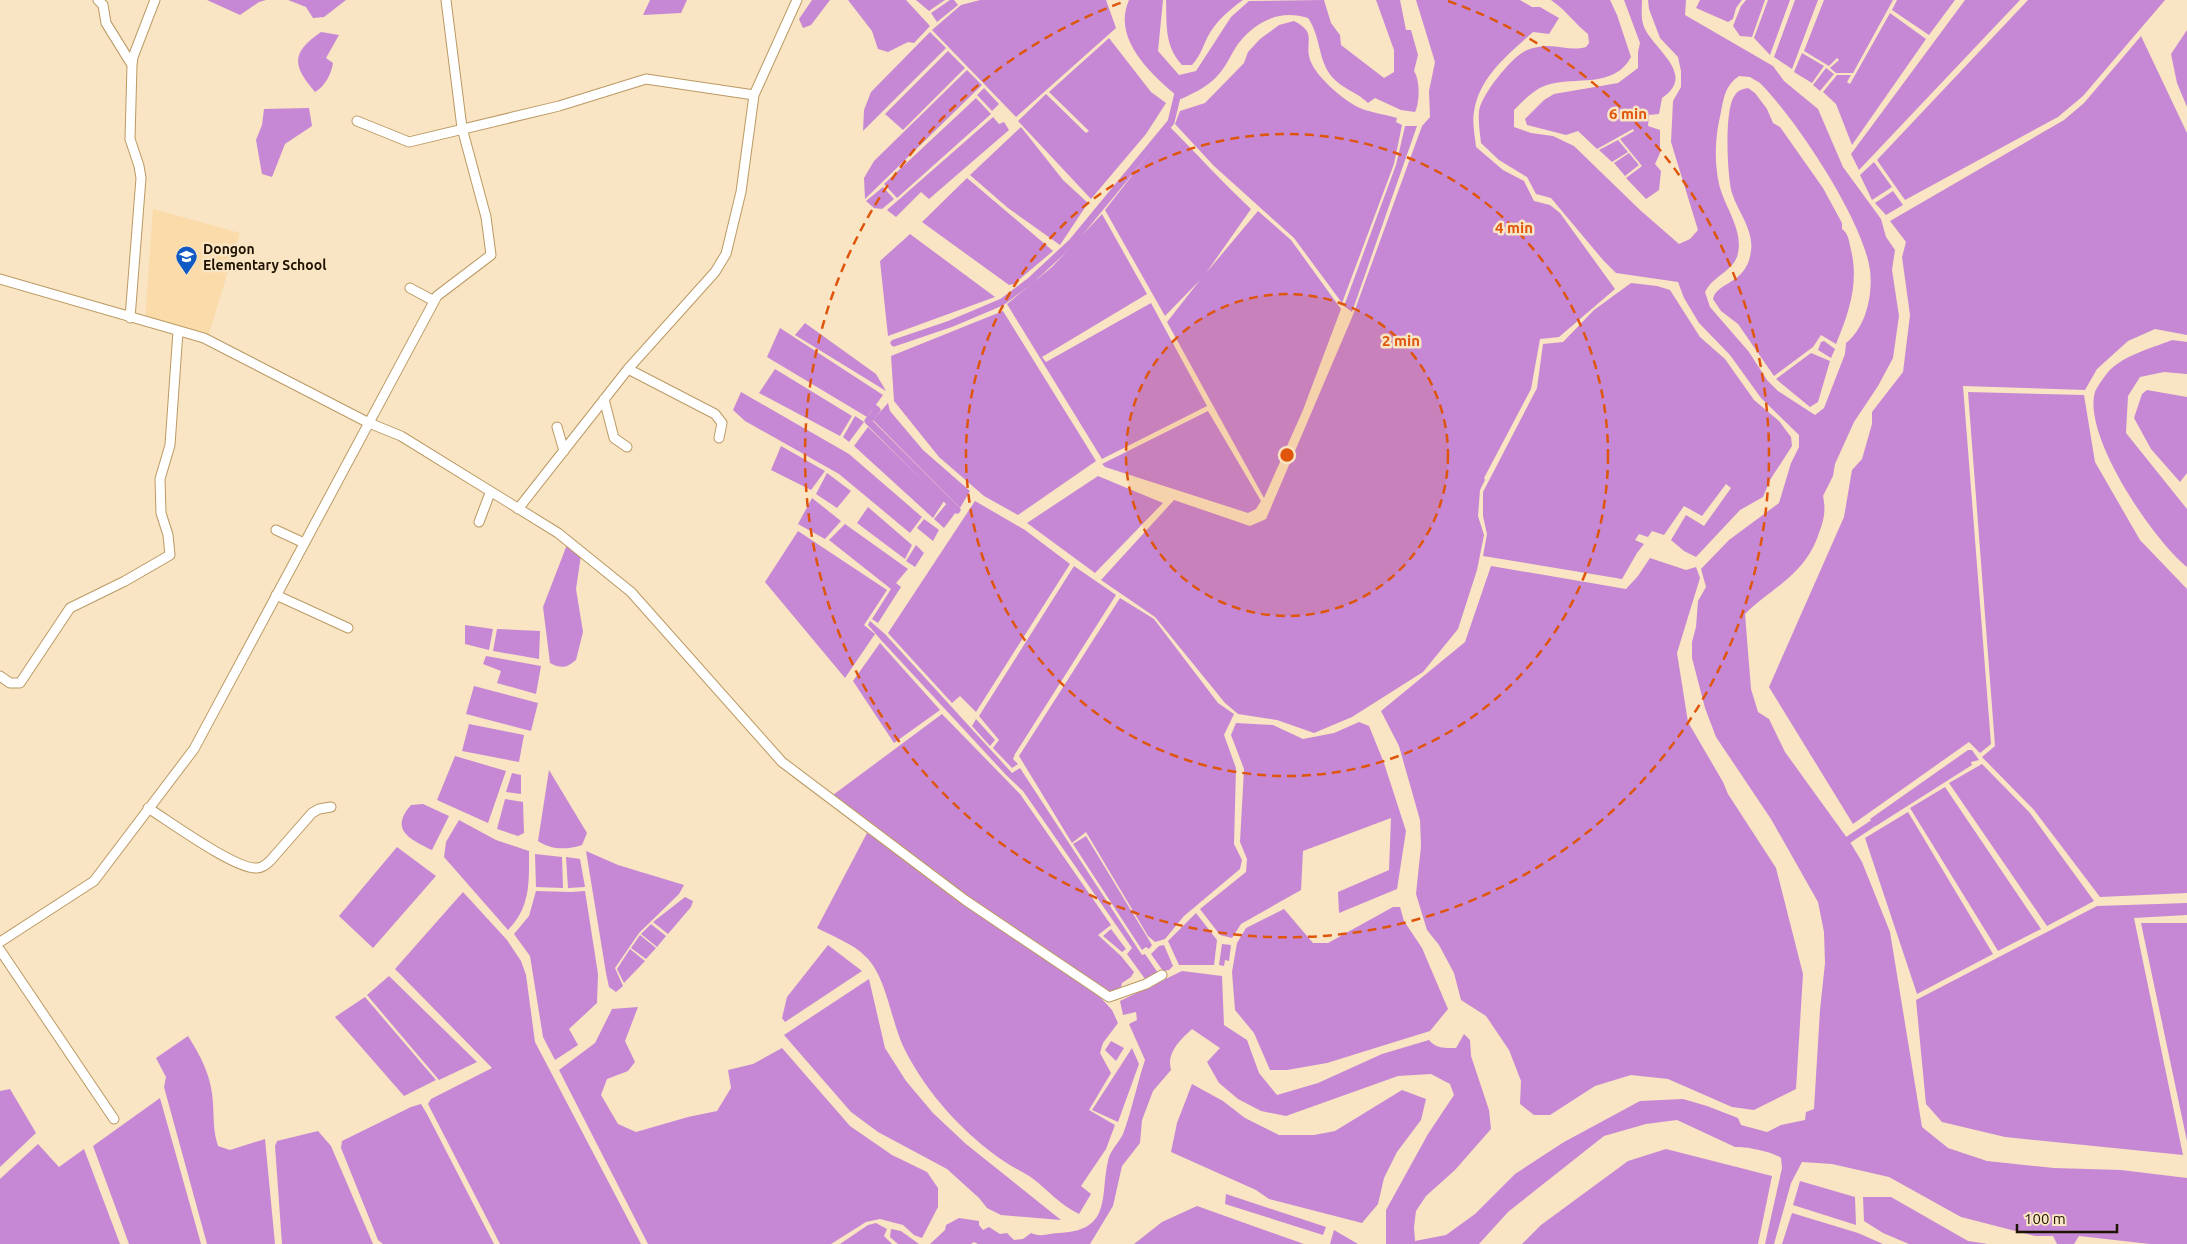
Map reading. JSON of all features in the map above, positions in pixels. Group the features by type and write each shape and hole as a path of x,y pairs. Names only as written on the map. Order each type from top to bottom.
{"street":[{"path":"98,0 103,5 106,23 132,65"},
{"path":"130,318 141,178 130,139 132,65 133,57 155,0"},
{"path":"0,942 94,880 194,749 434,301 440,292 491,255 486,217 462,128 446,0"},
{"path":"518,509 628,369 678,316 715,272 726,254 741,192 754,95 797,0"},
{"path":"357,121 407,142 559,106 646,79 754,95"},
{"path":"0,279 204,338 369,423 401,436 490,494 558,533 631,592 782,762 965,900 1105,996 1114,997 1162,975"},
{"path":"410,288 434,301"},
{"path":"0,676 10,682 20,683 70,608 125,581 170,555 168,535 161,513 160,479 170,444 178,331"},
{"path":"628,369 716,414 722,423 719,438"},
{"path":"604,399 614,438 627,447"},
{"path":"557,426 564,451"},
{"path":"479,522 490,494"},
{"path":"276,530 304,543"},
{"path":"276,595 348,628"},
{"path":"148,808 237,864 255,869 263,867 270,861 312,813 319,809 331,807"},
{"path":"0,950 114,1119"}],"shaded area":[{"path":"207,0 266,0 259,2 240,15"},
{"path":"288,0 346,0 324,17 313,18 306,7"},
{"path":"650,0 687,0 681,13 643,15"},
{"path":"812,0 830,0 811,25 803,28 799,19"},
{"path":"848,0 906,0 930,26 914,43 908,42 888,52 878,49 872,31"},
{"path":"916,0 945,0 929,11"},
{"path":"950,0 954,0 958,5 937,22 931,13"},
{"path":"980,0 1106,0 1116,28 1016,117 932,30 961,5"},
{"path":"1129,0 1163,0 1158,51 1179,75 1196,71 1231,17 1249,1 1324,0 1331,23 1340,35 1341,45 1384,78 1394,72 1394,50 1376,0 1400,0 1406,30 1411,30 1418,55 1414,71 1418,85 1417,108 1415,112 1401,110 1375,98 1368,103 1343,86 1333,78 1325,66 1315,31 1308,18 1288,15 1269,19 1253,29 1238,44 1224,67 1211,82 1181,99 1148,69 1130,43 1125,15"},
{"path":"1166,0 1243,0 1214,27 1192,65 1182,65 1169,42"},
{"path":"1416,0 1520,0 1532,7 1540,7 1559,18 1549,34 1533,32 1488,77 1477,99 1474,112 1473,125 1476,147 1503,170 1524,181 1534,201 1550,205 1560,213 1615,289 1559,337 1540,339 1531,389 1484,478 1485,480 1480,490 1478,516 1484,535 1477,570 1458,629 1423,672 1352,717 1314,733 1277,720 1238,714 1225,703 1155,617 1101,580 1174,500 1250,526 1266,519 1353,315 1422,126 1430,117 1429,91 1435,62"},
{"path":"1551,0 1610,0 1631,57 1624,67 1615,74 1605,78 1558,83 1538,89 1514,110 1514,127 1531,133 1553,136 1574,146 1640,210 1679,244 1690,239 1698,230 1671,142 1673,101 1681,87 1681,71 1678,57 1660,38 1649,9 1648,0 1686,0 1685,15 1773,66 1784,81 1818,109 1843,167 1881,219 1886,237 1895,250 1892,270 1899,316 1893,358 1878,386 1854,422 1835,464 1833,476 1823,496 1823,519 1813,547 1806,559 1788,579 1745,614 1751,689 1758,712 1769,719 1785,752 1850,842 1862,862 1890,932 1922,1127 1948,1148 1987,1161 2054,1168 2121,1170 2187,1178 2187,1244 2150,1244 2079,1236 2074,1244 2057,1244 2053,1236 2035,1236 1961,1217 1889,1177 1832,1164 1802,1162 1791,1183 1774,1244 1765,1244 1782,1168 1781,1158 1759,1150 1735,1147 1677,1120 1646,1124 1604,1136 1508,1212 1479,1244 1386,1244 1386,1210 1428,1134 1454,1095 1450,1084 1431,1074 1398,1076 1286,1116 1261,1111 1238,1099 1219,1083 1207,1062 1220,1048 1192,1029 1183,1037 1173,1052 1170,1064 1171,1070 1153,1091 1142,1120 1140,1143 1122,1166 1113,1206 1090,1244 978,1244 974,1242 971,1244 930,1244 945,1230 946,1225 959,1218 979,1221 979,1225 983,1230 989,1227 1000,1234 1007,1233 1014,1240 1023,1239 1031,1233 1042,1235 1077,1230 1089,1225 1097,1217 1101,1208 1109,1157 1123,1134 1145,1060 1129,1024 1137,1020 1136,1012 1123,1015 1120,1001 1182,971 1222,976 1224,1025 1247,1040 1259,1073 1277,1095 1318,1083 1382,1054 1429,1040 1438,1046 1456,1048 1464,1034 1470,1040 1471,1056 1489,1110 1491,1129 1455,1170 1426,1196 1416,1211 1415,1241 1446,1235 1475,1214 1515,1174 1564,1142 1640,1101 1683,1099 1738,1118 1741,1125 1767,1132 1781,1125 1805,1120 1806,1112 1814,1109 1825,963 1824,932 1818,902 1771,819 1716,737 1705,708 1692,658 1692,642 1696,627 1698,601 1706,587 1701,569 1729,540 1779,503 1791,463 1799,447 1799,435 1761,398 1730,355 1699,323 1684,298 1678,282 1616,273 1551,198 1536,194 1527,177 1499,160 1481,143 1479,112 1481,105 1497,78 1512,61 1525,51 1533,48 1548,46 1581,48 1586,47 1589,43 1588,34","holes":["1739,76 1750,77 1760,83 1775,99 1826,171 1855,225 1865,249 1870,270 1871,280 1867,310 1859,328 1846,343 1845,354 1824,408 1815,415 1778,391 1767,380 1749,352 1710,307 1705,292 1711,283 1735,262 1737,257 1739,247 1736,229 1717,175 1716,139 1723,101 1728,88"]},
{"path":"1624,0 1642,0 1644,27 1671,64 1675,73 1675,81 1671,90 1662,98 1659,114 1649,115 1648,126 1660,130 1660,153 1655,164 1661,171 1659,190 1646,199 1626,178 1642,166 1620,139 1634,131 1633,129 1597,149 1578,131 1566,135 1527,125 1525,119 1544,100 1554,94 1618,83 1638,68 1640,43"},
{"path":"1700,0 1742,0 1736,8 1733,19 1728,22 1696,8"},
{"path":"1746,0 1765,0 1752,37 1740,36 1733,26 1741,6"},
{"path":"1768,0 1790,0 1770,55 1754,38"},
{"path":"1795,0 1818,0 1792,69 1774,57"},
{"path":"1824,0 1893,0 1853,73 1836,73 1830,68 1839,60 1837,58 1829,66 1804,51"},
{"path":"1897,0 1955,0 1929,35 1892,10"},
{"path":"1965,0 2020,0 1859,170 1851,154"},
{"path":"2028,0 2165,0 2083,96 2058,117 1905,200 1877,160"},
{"path":"1890,13 1926,39 1852,145 1836,104 1823,92 1837,75 1851,75 1847,82 1850,84"},
{"path":"1294,21 1301,25 1308,33 1308,50 1311,63 1322,79 1353,104 1369,111 1397,118 1396,122 1402,125 1394,164 1342,303 1294,238 1214,166 1175,124 1180,111 1205,103 1244,63 1248,52 1260,39 1279,25"},
{"path":"2187,30 2187,107 2177,83 2171,54"},
{"path":"321,32 339,35 326,58 333,63 331,72 322,87 315,92 302,74 298,60 304,46"},
{"path":"930,32 946,48 863,131 864,110 871,92"},
{"path":"2141,36 2187,133 2187,335 2155,329 2128,341 2097,369 2085,390 1963,386 1991,744 1980,753 1969,742 1853,824 1769,687 1844,517 1852,470 1862,459 1872,424 1872,412 1903,372 1910,315 1902,257 1906,242 1890,221 2064,120 2084,103"},
{"path":"1109,38 1151,92 1166,103 1146,134 1091,199 1018,121 1046,94 1086,133 1089,131 1049,92"},
{"path":"948,51 965,68 903,130 885,114"},
{"path":"1802,53 1824,66 1812,83 1794,72"},
{"path":"1826,68 1834,74 1820,91 1813,85"},
{"path":"967,70 982,85 865,199 864,178 874,161"},
{"path":"984,88 999,104 992,111 977,95"},
{"path":"1748,88 1755,93 1767,109 1773,123 1780,127 1823,188 1842,223 1842,229 1849,241 1853,262 1853,286 1849,309 1836,344 1821,335 1813,347 1774,376 1738,324 1721,311 1713,299 1720,289 1744,270 1751,251 1748,228 1732,193 1730,184 1728,143 1729,113 1732,102 1738,92"},
{"path":"976,98 991,114 897,198 884,184"},
{"path":"309,108 312,126 285,144 272,177 262,174 256,140 262,125 264,109"},
{"path":"993,117 999,124 1004,122 1009,130 929,199 921,192 896,217 887,210"},
{"path":"1405,126 1417,126 1352,312 1344,306 1396,165"},
{"path":"1021,127 1063,180 1088,203 1060,245 1008,208 970,175"},
{"path":"1170,127 1251,209 1206,273 1258,211 1291,240 1341,309 1303,410 1264,498 1167,322 1200,280 1165,316 1105,210"},
{"path":"1618,140 1628,152 1612,162 1599,150"},
{"path":"1629,153 1639,165 1625,176 1614,163"},
{"path":"1874,162 1892,187 1872,200 1860,175"},
{"path":"967,178 1053,251 1014,284 1009,285 922,222"},
{"path":"883,187 894,199 882,209 874,208 866,201"},
{"path":"1893,191 1903,205 1886,215 1875,203"},
{"name":"Dongon Elementary School","path":"153,209 240,233 208,336 145,320"},
{"path":"1102,214 1147,294 1042,357 1046,362 1151,303 1207,406 1102,459 1007,304 1052,267"},
{"path":"910,234 995,297 888,336 880,261"},
{"path":"1631,283 1657,286 1670,290 1700,337 1725,359 1754,400 1779,421 1791,437 1792,446 1770,480 1763,497 1740,510 1696,557 1684,551 1671,540 1686,515 1704,526 1731,488 1726,484 1702,516 1684,506 1664,535 1652,531 1648,537 1639,534 1635,540 1644,544 1622,579 1483,556 1487,534 1483,516 1483,492 1537,388 1543,344 1563,342 1594,310"},
{"path":"1003,311 1096,461 1018,515 984,496 939,457 894,401 891,356"},
{"path":"805,323 876,374 886,391 795,335"},
{"path":"780,328 883,395 867,417 767,357"},
{"path":"2172,340 2187,342 2187,374 2164,372 2140,377 2128,396 2126,433 2187,509 2187,567 2157,535 2124,486 2099,434 2094,411 2095,392 2111,369 2127,358"},
{"path":"1824,341 1835,349 1831,358 1818,350 1821,342"},
{"path":"1811,353 1830,361 1818,402 1810,407 1776,379"},
{"path":"775,369 852,416 840,436 759,393"},
{"path":"2147,390 2187,397 2187,473 2180,482 2151,449 2134,418 2142,394"},
{"path":"741,392 849,454 922,517 910,533 839,474 745,421 733,410"},
{"path":"1968,392 2084,395 2095,462 2140,540 2187,589 2187,893 2100,897 2034,810 1982,757 1995,746"},
{"path":"888,403 890,411 923,450 970,491 960,508 873,420"},
{"path":"1208,411 1261,501 1256,509 1248,513 1105,467 1102,464"},
{"path":"855,416 864,422 849,442 843,437"},
{"path":"868,427 944,501 933,518 854,446"},
{"path":"781,446 825,471 811,490 771,470"},
{"path":"827,473 851,491 837,508 816,494"},
{"path":"1098,476 1163,503 1095,573 1027,523"},
{"path":"812,498 841,521 825,539 798,524"},
{"path":"975,501 1025,530 1070,564 976,712 960,696 952,703 888,633"},
{"path":"947,503 956,512 944,528 934,519"},
{"path":"868,507 912,545 905,559 857,523"},
{"path":"924,519 939,530 933,541 917,528"},
{"path":"845,524 908,569 896,583 901,587 878,623 872,619 891,589 829,540"},
{"path":"798,531 887,590 864,625 875,634 845,678 765,582"},
{"path":"568,542 581,555 576,589 583,632 576,660 567,666 561,667 550,663 543,607"},
{"path":"916,545 924,553 915,567 906,561"},
{"path":"1650,558 1686,570 1696,567 1700,578 1677,653 1688,722 1728,794 1776,868 1803,974 1796,1089 1754,1110 1732,1107 1668,1079 1631,1075 1595,1086 1550,1115 1534,1115 1520,1104 1521,1081 1509,1050 1486,1016 1461,1000 1454,973 1439,945 1427,930 1416,894 1421,846 1420,820 1399,746 1381,711 1465,642 1491,566 1626,589 1638,576"},
{"path":"1074,566 1116,595 1015,754 1013,759 1018,764 1012,768 993,748 999,740 979,716"},
{"path":"1120,598 1154,619 1218,703 1234,714 1224,735 1236,768 1234,844 1242,860 1240,869 1184,916 1165,939 1155,942 1148,936 1086,832 1072,843 1019,756"},
{"path":"870,621 885,634 1012,773 1020,768 1142,955 1145,954 1158,973 1145,979 1127,954 1132,948 1023,791 881,640 868,625"},
{"path":"465,625 493,629 489,650 465,644"},
{"path":"497,629 540,631 539,659 493,651"},
{"path":"880,643 940,710 894,743 853,681"},
{"path":"486,656 541,666 536,694 497,683 501,671 483,664"},
{"path":"474,686 538,703 531,731 466,714"},
{"path":"942,714 1020,794 1111,925 1098,935 1121,956 1134,972 1113,993 1106,992 967,898 833,795"},
{"path":"976,719 995,740 990,746 972,726"},
{"path":"1359,722 1369,726 1384,763 1406,831 1397,889 1339,913 1338,892 1389,870 1391,818 1303,851 1301,890 1241,924 1232,938 1220,935 1200,909 1246,872 1247,859 1240,842 1244,769 1231,735 1236,723 1273,725 1303,739 1334,733"},
{"path":"469,724 524,735 519,762 462,751"},
{"path":"1968,750 1972,750 1979,760 1971,762 1972,765 1876,826 1870,819"},
{"path":"455,756 506,771 488,823 437,800"},
{"path":"1982,764 2030,813 2094,901 2047,926 1949,783"},
{"path":"549,770 587,833 582,845 571,848 559,848 548,846 538,841"},
{"path":"512,773 521,775 521,794 506,792"},
{"path":"1945,787 2041,929 1998,951 1910,808"},
{"path":"505,799 523,802 524,833 518,836 497,829"},
{"path":"423,804 449,816 432,850 410,838 402,827 402,821 411,805"},
{"path":"1908,812 1993,954 1917,994 1865,838"},
{"path":"459,820 496,840 529,851 525,903 516,921 508,930 444,857 446,842"},
{"path":"867,833 1101,998 1112,1010 1118,1023 1103,1043 1100,1053 1111,1073 1089,1110 1115,1125 1106,1149 1081,1186 1091,1194 1079,1214 1060,1202 1032,1178 990,1151 948,1112 924,1082 905,1050 884,988 873,966 861,952 817,928"},
{"path":"1086,836 1152,945 1149,949 1146,947 1142,950 1073,844"},
{"path":"397,847 436,876 373,948 339,916"},
{"path":"586,851 618,865 684,885 679,894 639,933 615,968 623,986 616,992 609,987 606,973"},
{"path":"535,854 562,857 563,888 536,887"},
{"path":"566,857 580,859 585,887 568,888"},
{"path":"536,891 585,891 598,974 597,1003 569,1029 578,1045 555,1060 543,1037 530,956 514,934 529,916"},
{"path":"463,892 507,940 521,961 526,975 535,1042 641,1244 500,1244 428,1104 431,1099 492,1068 395,969"},
{"path":"685,897 693,901 691,907 668,934 653,922"},
{"path":"2187,903 2187,915 2134,918 2183,1155 2005,1137 1942,1122 1926,1104 1916,1000 2097,906"},
{"path":"1393,907 1400,907 1404,921 1422,948 1448,1009 1430,1031 1327,1063 1287,1070 1270,1070 1254,1033 1235,1010 1232,972 1237,943 1246,928 1284,909 1313,943 1328,943"},
{"path":"1196,913 1217,940 1214,965 1179,965 1168,941"},
{"path":"2141,923 2187,923 2187,1141"},
{"path":"651,924 666,936 657,947 641,934"},
{"path":"1111,929 1126,949 1122,952 1103,936"},
{"path":"640,935 656,948 646,959 631,948"},
{"path":"1222,944 1231,945 1229,961 1225,960 1224,966 1219,965"},
{"path":"828,945 862,971 785,1022 782,1018 787,997"},
{"path":"1164,945 1173,966 1169,970 1163,971 1151,954 1159,946"},
{"path":"630,949 645,961 624,983 617,969"},
{"path":"389,976 477,1062 439,1080 367,995"},
{"path":"869,979 885,1048 906,1081 933,1113 966,1144 1061,1220 1001,1215 987,1208 979,1198 947,1169 878,1132 851,1112 784,1035"},
{"path":"365,997 436,1080 404,1096 335,1017"},
{"path":"638,1007 625,1041 635,1062 628,1071 607,1079 601,1095 618,1124 636,1132 717,1111 731,1088 728,1070 753,1064 782,1048 850,1126 892,1155 927,1172 938,1188 938,1207 922,1238 914,1235 903,1225 880,1219 866,1222 831,1244 648,1244 559,1070 595,1043 612,1009"},
{"path":"188,1036 202,1060 211,1086 214,1130 218,1146 230,1150 265,1139 275,1244 207,1244 164,1087 166,1077 156,1058"},
{"path":"1111,1041 1124,1048 1116,1061 1105,1050"},
{"path":"1132,1048 1139,1064 1118,1122 1092,1110"},
{"path":"1192,1084 1223,1101 1245,1118 1279,1135 1314,1135 1335,1131 1402,1090 1426,1099 1421,1120 1397,1152 1384,1178 1378,1204 1362,1223 1269,1199 1256,1190 1171,1152 1177,1123"},
{"path":"10,1089 36,1133 0,1167 0,1091"},
{"path":"160,1098 201,1244 129,1244 93,1146"},
{"path":"421,1104 494,1244 383,1244 378,1240 341,1148 342,1141 411,1107"},
{"path":"318,1131 331,1146 373,1244 282,1244 275,1146 277,1141"},
{"path":"38,1144 59,1167 84,1149 120,1244 0,1244 0,1179"},
{"path":"1666,1149 1772,1176 1758,1244 1522,1244 1541,1225 1628,1161"},
{"path":"1800,1181 1855,1197 1856,1225 1793,1205"},
{"path":"1226,1194 1326,1227 1323,1235 1225,1204"},
{"path":"1863,1197 1891,1197 1968,1241 1988,1244 1909,1244 1883,1233 1864,1221"},
{"path":"1197,1206 1304,1244 1134,1244 1162,1222"},
{"path":"1792,1213 1858,1233 1883,1244 1782,1244"},
{"path":"876,1223 887,1229 884,1236 892,1244 840,1244 868,1225"},
{"path":"891,1229 901,1231 919,1244 898,1244 890,1237"},
{"path":"1334,1230 1358,1244 1330,1244"}],"waterway":[{"path":"894,343 950,324 1002,302 1030,281 1072,242 1171,122 1179,89"},
{"path":"868,403 877,410 868,421 957,510"},
{"path":"1842,844 1881,818"}],"place":[{"name":"Dongon Elementary School","path":"187,276"}]}
